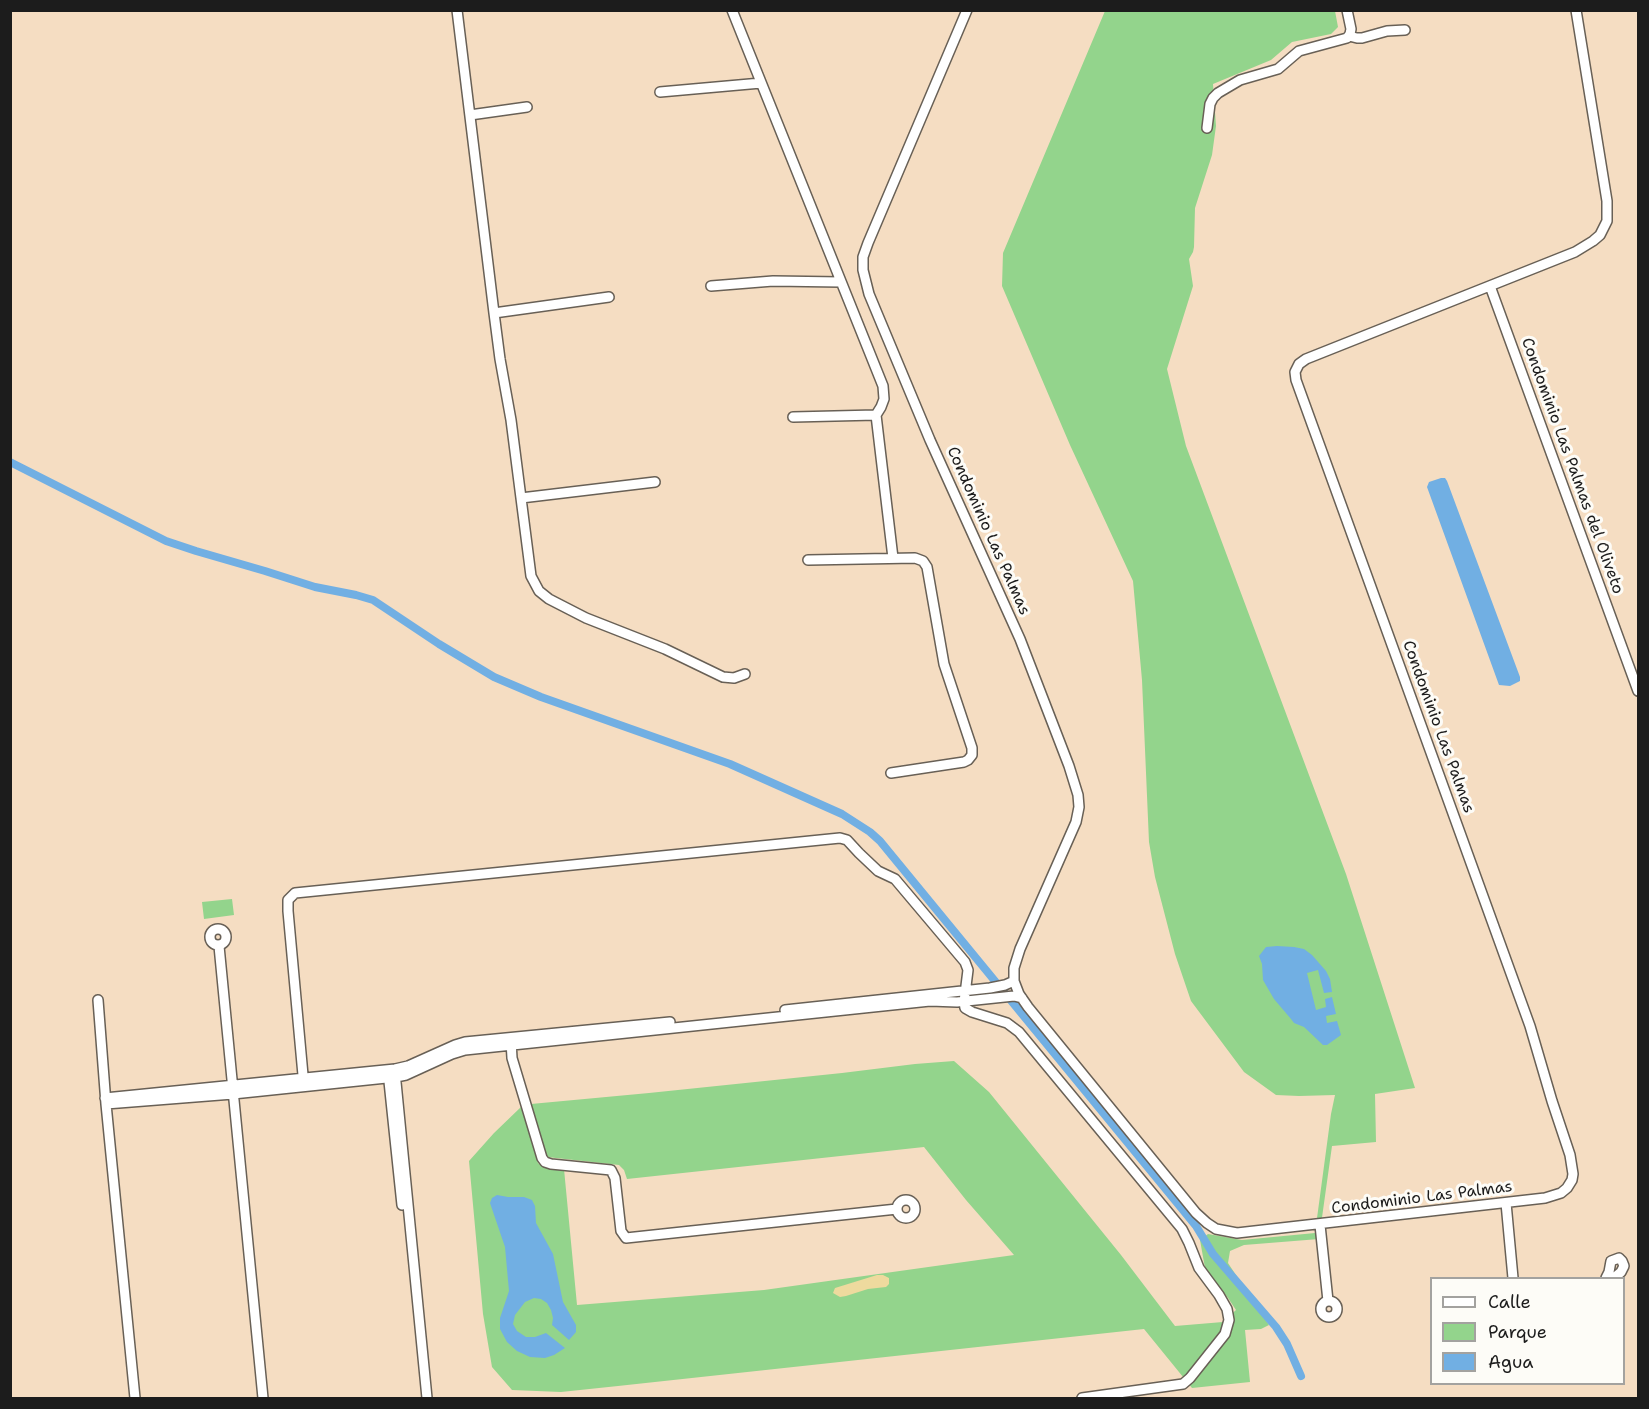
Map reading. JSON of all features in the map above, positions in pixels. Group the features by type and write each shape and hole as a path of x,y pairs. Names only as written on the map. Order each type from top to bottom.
{"street":[{"path":"457,10 494,313 511,420 529,570 536,587 549,599 586,618 665,649 723,677 734,678 745,675"},
{"path":"732,10 883,386 884,399 876,415 893,558"},
{"name":"Condominio Las Palmas","path":"967,10 868,243 862,265 870,294 930,440 1020,639 1078,795 1079,807 1076,822 1023,943 1014,968 1014,981 1022,998 1196,1213 1207,1223 1220,1230 1237,1233 1545,1198 1561,1193 1573,1177 1570,1155 1530,1026 1296,380 1296,372 1299,364 1306,359 1531,270 1585,246 1600,235 1607,221 1607,201 1576,10"},
{"path":"1208,128 1210,102 1218,93 1240,80 1278,69 1299,51 1343,40 1349,36 1351,29 1347,10"},
{"path":"1349,36 1356,39 1387,31 1405,30"},
{"path":"660,92 761,83"},
{"path":"470,115 526,108"},
{"path":"711,286 773,281 841,282"},
{"name":"Condominio Las Palmas del Oliveto","path":"1490,286 1638,691"},
{"path":"494,313 609,297"},
{"path":"794,417 876,415"},
{"path":"521,498 655,482"},
{"path":"808,560 918,558 927,567 944,664 972,751 970,758 964,762 891,773"},
{"path":"304,1082 287,902 295,893 840,838 847,840 878,871 895,879 965,962 968,970 964,1007 969,1011 1007,1023 1019,1032 1182,1229 1199,1268 1219,1294 1227,1309 1229,1320 1225,1334 1183,1384 1082,1398"},
{"path":"219,946 263,1398"},
{"path":"105,1101 406,1074 461,1050 511,1042 1001,987 1014,981"},
{"path":"511,1042 930,1001 964,1002 1010,996 1022,998"},
{"path":"98,1000 105,1101 135,1398"},
{"path":"511,1042 512,1058 542,1158 550,1164 612,1171 615,1178 621,1231 626,1238 897,1209"},
{"path":"392,1074 421,1398"},
{"path":"392,1074 427,1398"},
{"path":"1506,1203 1514,1277"},
{"path":"1320,1224 1328,1301"},
{"path":"1606,1277 1611,1261 1619,1258 1624,1266 1615,1277"}],"green space":[{"path":"1105,11 1335,11 1338,27 1331,34 1292,42 1271,60 1213,84 1216,126 1212,155 1195,208 1194,247 1189,259 1193,286 1167,369 1186,446 1346,874 1415,1088 1375,1094 1376,1142 1332,1146 1319,1239 1244,1245 1230,1251 1228,1263 1269,1325 1261,1329 1245,1330 1250,1382 1192,1388 1144,1329 561,1392 512,1390 492,1367 483,1314 469,1161 521,1107 538,1163 543,1167 564,1169 577,1305 764,1290 1014,1255 924,1147 627,1179 624,1170 619,1165 547,1157 531,1104 954,1061 989,1092 1121,1255 1175,1326 1223,1322 1236,1310 1205,1268 1200,1240 1208,1234 1242,1240 1315,1233 1335,1095 1276,1095 1244,1072 1191,1001 1175,954 1155,877 1149,842 1142,680 1133,581 1070,445 1002,286 1003,253"},
{"path":"232,899 234,915 204,919 202,902"}],"sand":[{"path":"877,1275 889,1278 889,1284 886,1287 868,1289 840,1297 833,1293 835,1288"}],"water":[{"path":"1441,478 1447,481 1520,677 1520,681 1510,686 1499,685 1427,487 1429,482"},
{"path":"1266,947 1304,949 1326,971 1332,992 1324,993 1318,970 1307,973 1316,1010 1326,1007 1325,999 1332,997 1336,1014 1326,1016 1327,1023 1337,1021 1341,1035 1327,1045 1323,1045 1304,1027 1294,1023 1274,999 1263,980 1259,956"},
{"path":"497,1195 524,1197 532,1200 535,1206 536,1223 553,1254 563,1302 576,1325 576,1332 569,1340 552,1325 553,1318 547,1303 534,1298 525,1302 515,1315 513,1324 517,1331 526,1337 546,1333 565,1348 545,1358 530,1357 517,1351 507,1342 500,1329 500,1318 509,1291 505,1247 490,1203"}],"waterway":[{"path":"10,462 166,541 315,587 373,600 494,677 541,697 730,764 842,814 870,832 880,841 1196,1226 1213,1254 1276,1327 1287,1344 1301,1376"}]}
